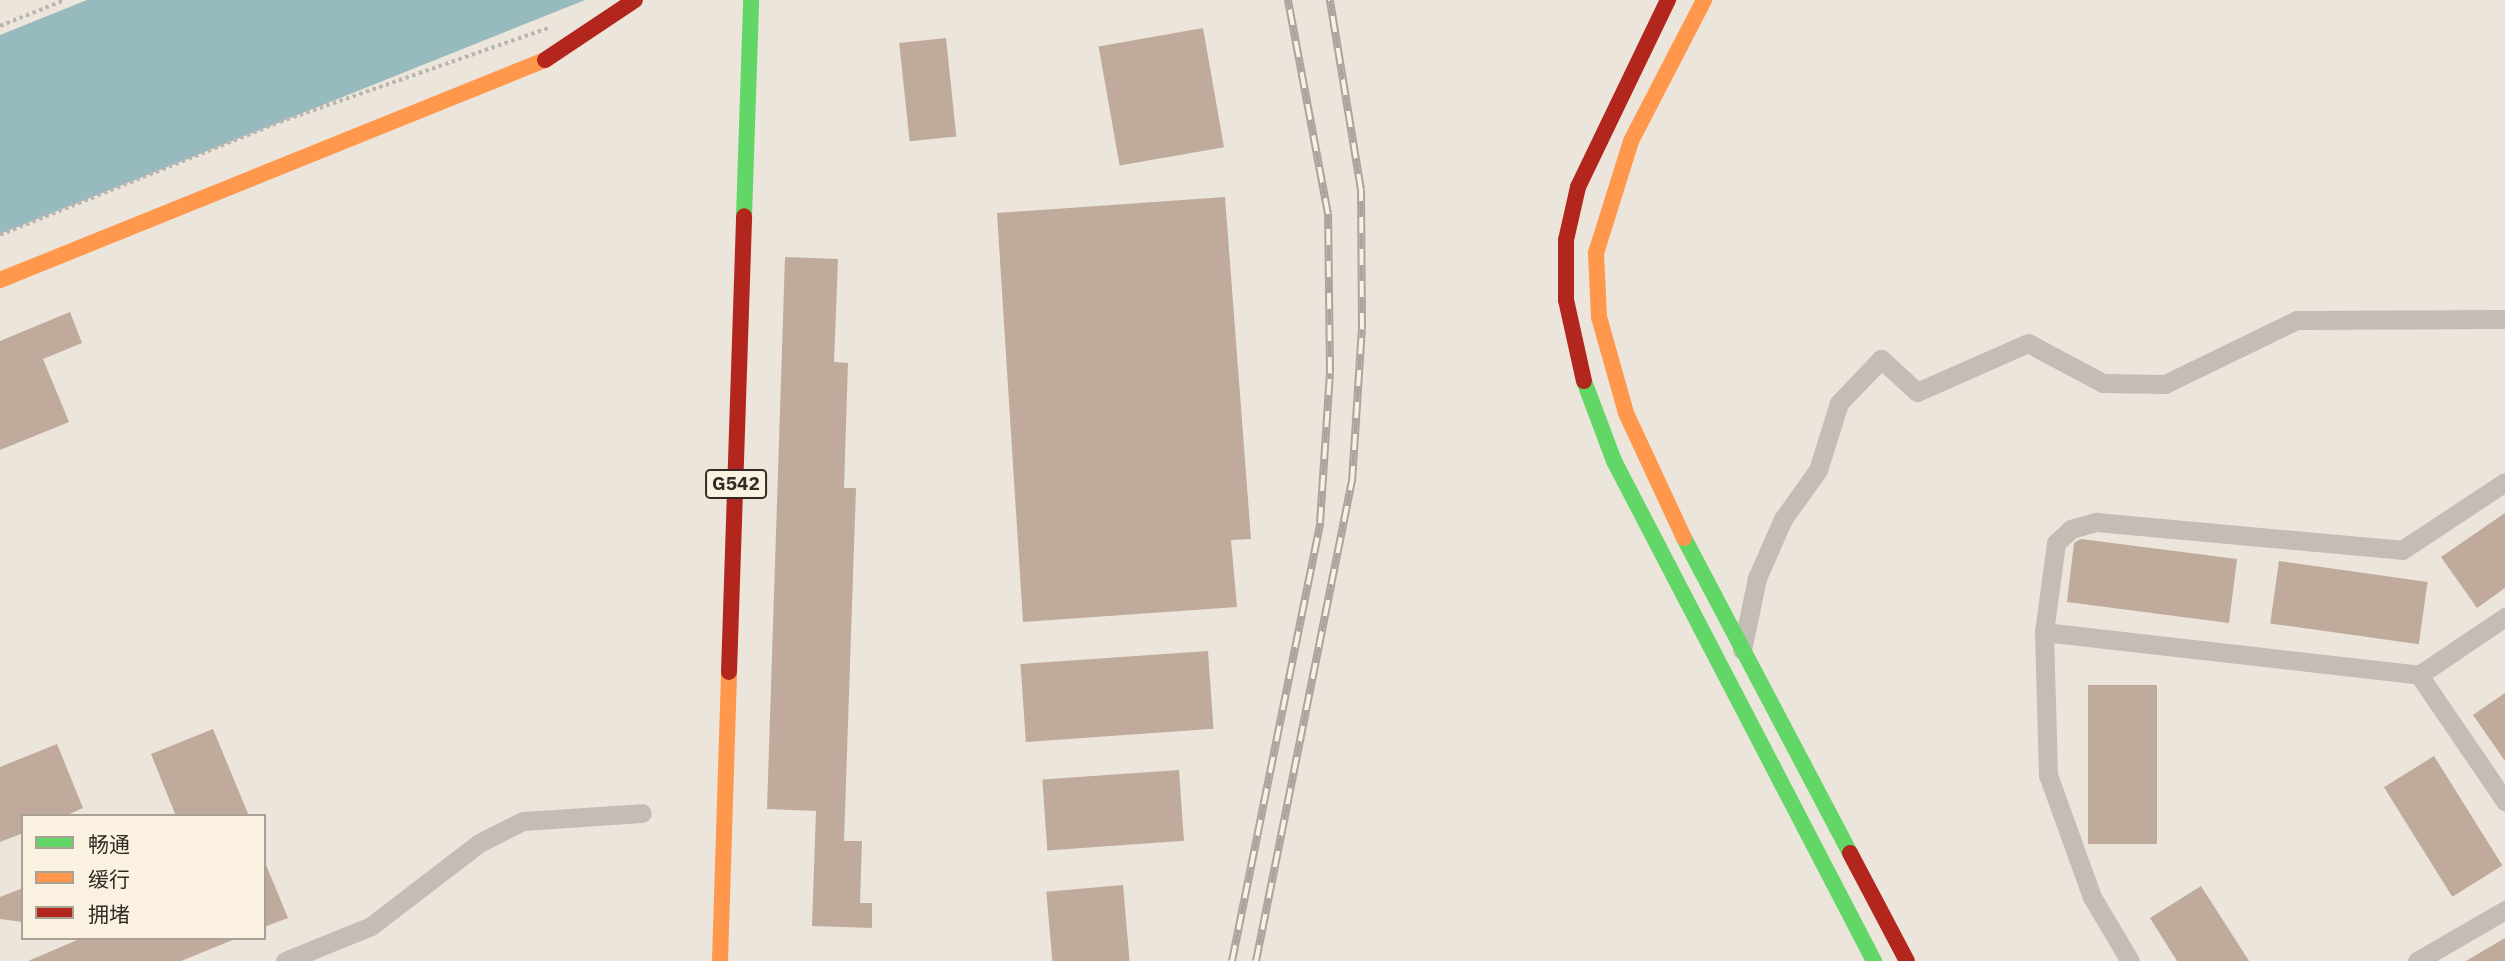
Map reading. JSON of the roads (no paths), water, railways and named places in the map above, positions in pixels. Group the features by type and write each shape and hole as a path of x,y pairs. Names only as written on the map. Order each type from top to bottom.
{"main road":[{"path":"0,280 544,60 635,0"},
{"path":"1668,0 1578,187 1566,240 1566,300 1574,355 1594,420 1874,961"},
{"path":"1704,0 1632,141 1609,206 1596,253 1600,317 1626,413 1742,650 1907,961"},
{"name":"G542","path":"720,961 751,3"}],"street":[{"path":"1742,650 1757,578 1783,519 1818,470 1839,403 1881,359 1917,392 2028,343 2103,383 2165,384 2297,320 2505,319"},
{"path":"2130,961 2092,898 2048,775 2043,632 2052,552 2079,525 2402,550 2505,482"},
{"path":"2043,632 2419,674 2505,617"},
{"path":"2419,674 2505,801"},
{"path":"285,961 371,926 479,843 523,821 642,813"},
{"path":"2417,961 2505,910"}],"water":[{"path":"87,0 585,0 0,234 0,35"}],"railway":[{"path":"1232,961 1320,523 1330,373 1328,214 1288,0"},
{"path":"1256,961 1352,482 1362,329 1361,190 1330,0"}]}
